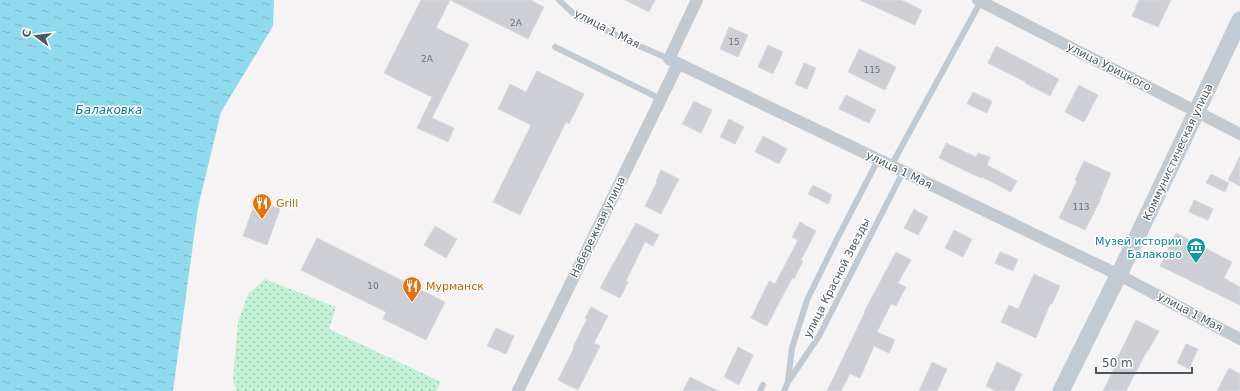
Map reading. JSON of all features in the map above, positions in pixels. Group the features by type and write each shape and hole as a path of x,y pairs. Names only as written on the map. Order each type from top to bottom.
{"main road":[{"name":"Коммунистическая улица","path":"1062,391 1119,275 1240,20"}],"street":[{"name":"Набережная улица","path":"518,391 660,99 697,0"},
{"name":"улица Урицкого","path":"980,1 1240,134"},
{"name":"улица 1 Мая","path":"673,61 1119,275 1240,339"}],"lane":[{"name":"улица 1 Мая","path":"559,0 576,16 637,46 673,61"},
{"path":"891,166 980,1"},
{"path":"555,47 660,99"},
{"path":"788,382 792,348 807,300 878,160"},
{"name":"улица Красной Звезды","path":"784,391 788,382 819,336 903,172"}],"green space":[{"path":"265,279 336,307 329,329 441,382 436,391 236,391 233,380 238,322 248,294"}],"water":[{"name":"Балаковка","path":"0,0 274,0 273,26 221,112 198,207 173,391 0,391"}],"building":[{"path":"421,0 450,0 436,28 469,44 432,118 454,128 448,142 417,128 432,97 384,73"},
{"path":"450,0 530,0 544,7 528,39"},
{"path":"625,0 655,0 649,12"},
{"path":"860,0 901,0 922,10 915,25"},
{"path":"1139,0 1171,0 1158,27 1132,16"},
{"path":"729,27 748,35 738,57 720,49"},
{"path":"768,45 783,52 773,74 758,67"},
{"path":"996,46 1059,79 1050,96 988,63"},
{"path":"859,49 896,67 885,90 848,72"},
{"path":"804,63 816,68 807,89 795,84"},
{"path":"537,71 584,94 569,124 566,122 520,215 493,202 531,125 498,109 510,84 526,92"},
{"path":"1079,85 1098,95 1084,122 1065,112"},
{"path":"973,92 992,101 987,113 967,104"},
{"path":"846,95 876,110 869,123 839,109"},
{"path":"694,101 712,110 701,133 682,124"},
{"path":"729,119 744,127 735,144 720,137"},
{"path":"763,136 787,149 779,164 755,152"},
{"path":"946,143 976,157 978,153 990,157 987,165 1017,181 1011,192 939,158"},
{"path":"1240,156 1240,186 1228,180"},
{"path":"1084,161 1111,173 1101,199 1085,230 1059,218 1077,181 1075,180"},
{"path":"661,170 679,179 661,214 645,206 657,182 656,181"},
{"path":"1211,174 1229,183 1225,192 1206,183"},
{"path":"813,185 832,195 828,204 808,194"},
{"path":"256,200 280,209 267,245 243,236"},
{"path":"1194,200 1213,209 1208,220 1189,212"},
{"path":"914,209 928,217 918,235 904,228"},
{"path":"800,222 816,231 801,260 803,261 794,279 792,278 767,326 751,318 769,281 775,284 798,240 792,237"},
{"path":"636,223 659,235 653,246 645,242 626,281 628,282 620,298 600,288"},
{"path":"435,226 457,239 446,258 424,245"},
{"path":"954,230 972,239 963,257 945,248"},
{"name":"Музей истории Балаково","path":"1176,233 1232,262 1224,278 1240,287 1240,305 1160,266"},
{"path":"317,238 445,302 426,340 383,319 386,312 301,270"},
{"path":"896,252 911,260 898,283 906,287 896,306 891,304 877,332 895,340 889,353 874,346 860,378 850,374 841,391 827,391 864,312"},
{"path":"1000,252 1018,259 1013,271 995,263"},
{"path":"1034,274 1060,286 1052,304 1050,304 1036,338 1001,322 1009,305 1018,309"},
{"path":"591,307 608,316 594,343 600,346 578,390 558,380 574,348 573,347 587,319 585,318"},
{"path":"1136,320 1159,331 1126,391 1103,391 1114,369 1112,369"},
{"path":"496,328 514,336 506,354 487,346"},
{"path":"1186,344 1198,349 1189,369 1177,363"},
{"path":"738,347 753,355 739,385 724,377"},
{"path":"932,362 947,369 937,391 919,391"},
{"path":"997,362 1022,374 1014,391 996,391 986,386"},
{"path":"1229,368 1240,374 1240,391 1217,391"},
{"path":"690,377 718,391 683,391"}],"place":[{"name":"Grill","path":"262,220"},
{"name":"Музей истории Балаково","path":"1196,264"},
{"name":"Мурманск","path":"412,303"}]}
